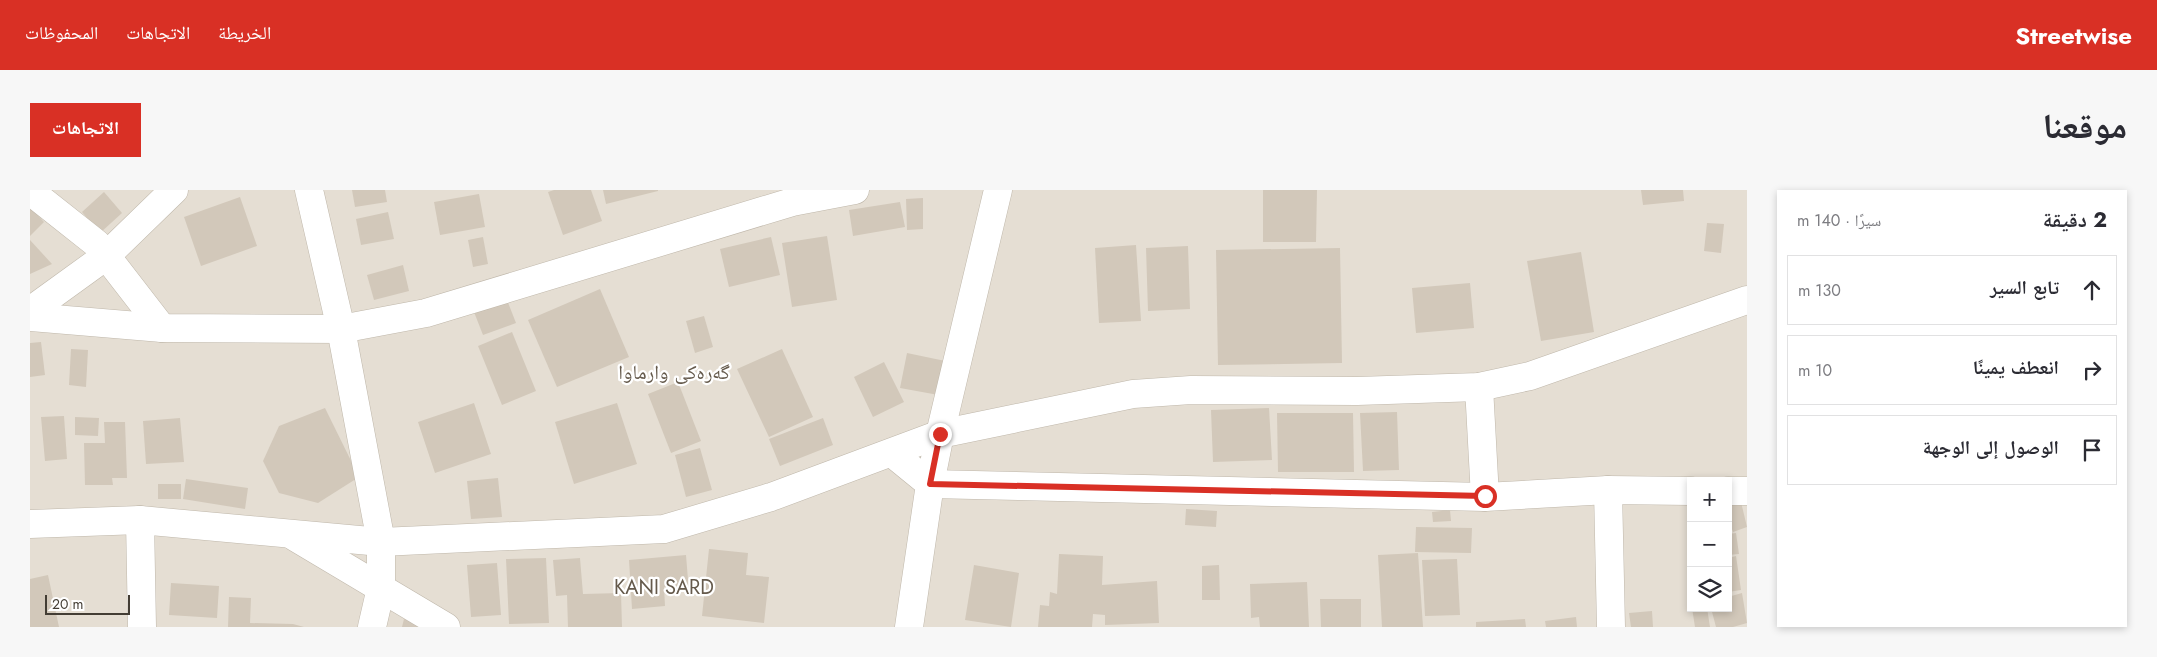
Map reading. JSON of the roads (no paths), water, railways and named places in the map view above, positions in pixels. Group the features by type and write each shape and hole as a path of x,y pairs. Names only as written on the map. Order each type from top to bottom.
{"street":[{"path":"30,311 106,256 174,190"},
{"path":"309,190 341,329 381,542 381,588 372,627"},
{"path":"30,318 162,328 341,329 426,313 792,202 855,190"},
{"path":"910,627 930,484 940,434 998,190"},
{"path":"30,191 98,244 162,328"},
{"path":"30,524 140,520 178,525 288,532 381,542 664,528 771,497 940,434 1133,394 1191,390 1358,391 1479,387 1539,373 1747,300"},
{"path":"1479,387 1485,496"},
{"path":"892,453 930,484 1485,496 1608,490 1687,491"},
{"path":"1608,490 1611,627"},
{"path":"1732,491 1747,491"},
{"path":"140,520 142,627"},
{"path":"288,532 446,627"}],"district":[{"name":"گەرەکی وارماوا","path":"674,372"},
{"name":"KANI SARD","path":"664,587"}]}
